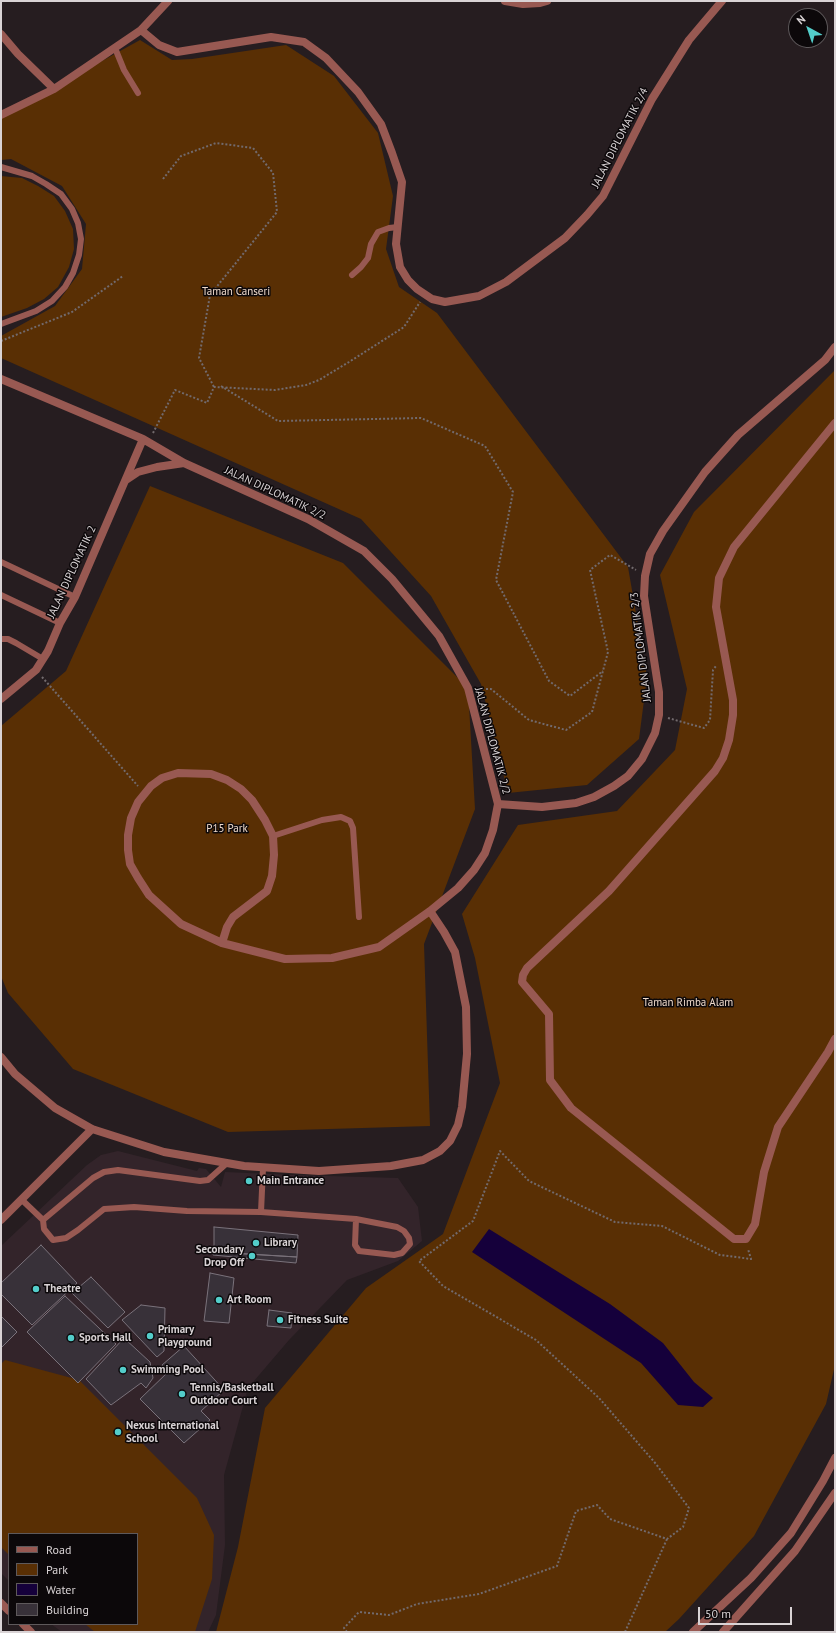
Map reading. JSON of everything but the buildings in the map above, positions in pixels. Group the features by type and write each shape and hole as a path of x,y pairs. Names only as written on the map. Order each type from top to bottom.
{"street":[{"path":"1,115 54,89 115,48 141,30 168,1"},
{"path":"505,1 523,4 547,1"},
{"name":"JALAN DIPLOMATIK 2/4","path":"141,30 159,45 177,52 271,37 304,42 326,58 358,92 381,124 402,182 396,244 400,267 408,280 425,294 432,299 445,302 479,296 512,277 565,238 588,215 603,196 652,99 689,40 722,1"},
{"path":"1,34 18,54 54,89"},
{"name":"JALAN DIPLOMATIK 2/3","path":"498,804 542,807 576,803 614,786 628,776 642,760 655,733 659,716 659,692 644,596 645,576 650,554 663,531 705,472 738,435 825,360 835,346"},
{"name":"JALAN DIPLOMATIK 2/2","path":"1,379 146,441 184,463 308,518 364,551 392,579 439,636 468,688 498,804 485,853 474,870 458,888 430,911 379,947 332,958 285,959 222,943 181,924 149,895 130,864 128,850 131,818 138,802 145,794 162,778 178,773 211,774 227,780 241,789 252,800 265,820 273,836 274,856 272,876 267,890 233,917 227,927 222,943"},
{"path":"835,423 734,547 719,578 716,607 733,700 733,714 727,746 723,758 715,771 610,891 527,968 523,975 522,982 549,1014 550,1080 571,1108 734,1239 746,1239 755,1224 764,1172 778,1127 835,1039"},
{"name":"JALAN DIPLOMATIK 2","path":"1,699 36,670 43,659 60,623 75,597 126,480 146,441"},
{"path":"126,480 138,472 157,467 184,463"},
{"path":"1,1057 15,1074 55,1108 92,1129 164,1152 263,1168 319,1171 391,1166 423,1160 440,1151 450,1141 458,1125 462,1107 467,1054 466,1007 455,952 430,911"},
{"path":"1,1220 92,1129"},
{"path":"693,1632 751,1578 791,1533 823,1481 835,1458"},
{"path":"723,1632 795,1551 835,1493"},
{"path":"24,1625 32,1632"}],"lane":[{"path":"115,48 124,70 138,92"},
{"path":"1,167 32,176 61,194 72,209 78,223 81,239 79,255 73,273 65,288 52,301 36,311 1,324"},
{"path":"352,275 362,267 368,258 371,244 378,232 398,226"},
{"path":"1,562 75,597"},
{"path":"1,595 60,623"},
{"path":"1,639 8,639 43,659"},
{"path":"273,836 322,820 341,817 350,821 353,828 359,917"},
{"path":"43,1220 93,1178 104,1172 118,1170 200,1182 208,1180 227,1163"},
{"path":"261,1212 263,1168"},
{"path":"21,1199 43,1220 44,1229 53,1240 66,1238 104,1209 134,1207 188,1211 261,1212 356,1219 397,1227 404,1231 409,1238 410,1244 402,1253 394,1255 359,1251 355,1244 356,1219"}],"path":[{"path":"163,179 181,156 216,143 253,148 274,172 277,212 210,295 199,358 214,387"},
{"path":"1,341 72,312 123,276"},
{"path":"214,387 222,386 275,390 306,386 320,380 383,342 404,327 425,294"},
{"path":"222,386 278,421 421,418 485,446 513,492 496,580 549,681 570,696 603,671"},
{"path":"146,441 176,390 207,403 214,387"},
{"path":"468,688 491,689 529,720 566,730 592,712 608,652 590,570 610,555 645,576"},
{"path":"659,716 704,728 710,720 713,670 724,656"},
{"path":"36,670 145,794"},
{"path":"625,1632 667,1539 683,1527 689,1508 656,1464 599,1398 536,1340 442,1286 419,1261 473,1221 500,1151 529,1181 615,1222 662,1226 720,1255 751,1259 744,1239"},
{"path":"347,1632 344,1628 359,1612 389,1615 417,1604 479,1594 556,1566 576,1511 598,1505 610,1519 667,1539"}],"shaded area":[{"name":"Nexus International School","path":"118,1151 197,1171 199,1168 206,1169 221,1187 225,1172 398,1178 418,1207 422,1241 398,1261 347,1280 289,1340 248,1388 224,1475 225,1545 216,1615 208,1632 62,1632 52,1625 138,1625 138,1533 8,1533 8,1580 1,1573 1,1246 87,1165 101,1155"}],"green space":[{"name":"Taman Canseri","path":"140,40 172,60 192,59 286,45 334,76 378,133 393,196 386,249 399,287 437,313 628,567 647,677 639,739 587,785 508,793 481,684 431,596 361,519 1,358 1,336 55,306 82,269 86,224 62,186 11,159 1,160 1,117"},
{"path":"1,176 22,178 54,196 65,211 73,229 74,249 69,267 58,287 44,299 27,308 1,317"},
{"name":"Taman Rimba Alam","path":"835,370 835,1365 826,1404 754,1536 679,1619 665,1632 216,1632 238,1547 265,1408 366,1288 443,1234 500,1083 475,958 462,914 518,825 617,811 675,750 687,689 660,575 694,512"},
{"name":"P15 Park","path":"150,486 343,563 468,688 475,809 424,944 430,1126 228,1132 73,1069 8,993 1,976 1,726 66,671"},
{"path":"5,1360 79,1380 197,1498 214,1535 212,1579 195,1632 95,1632 86,1625 138,1625 138,1533 8,1533 8,1554 1,1547 1,1364"}],"water":[{"path":"489,1229 610,1304 663,1343 694,1382 713,1398 703,1407 678,1405 641,1363 472,1252"}],"place":[{"name":"Main Entrance","path":"249,1181"},
{"name":"Library","path":"256,1243"},
{"name":"Secondary Drop Off","path":"252,1256"},
{"name":"Theatre","path":"36,1289"},
{"name":"Art Room","path":"219,1300"},
{"name":"Fitness Suite","path":"280,1320"},
{"name":"Primary Playground","path":"150,1336"},
{"name":"Sports Hall","path":"71,1338"},
{"name":"Swimming Pool","path":"123,1370"},
{"name":"Tennis/Basketball Outdoor Court","path":"182,1394"},
{"name":"Nexus International School","path":"118,1432"}]}
